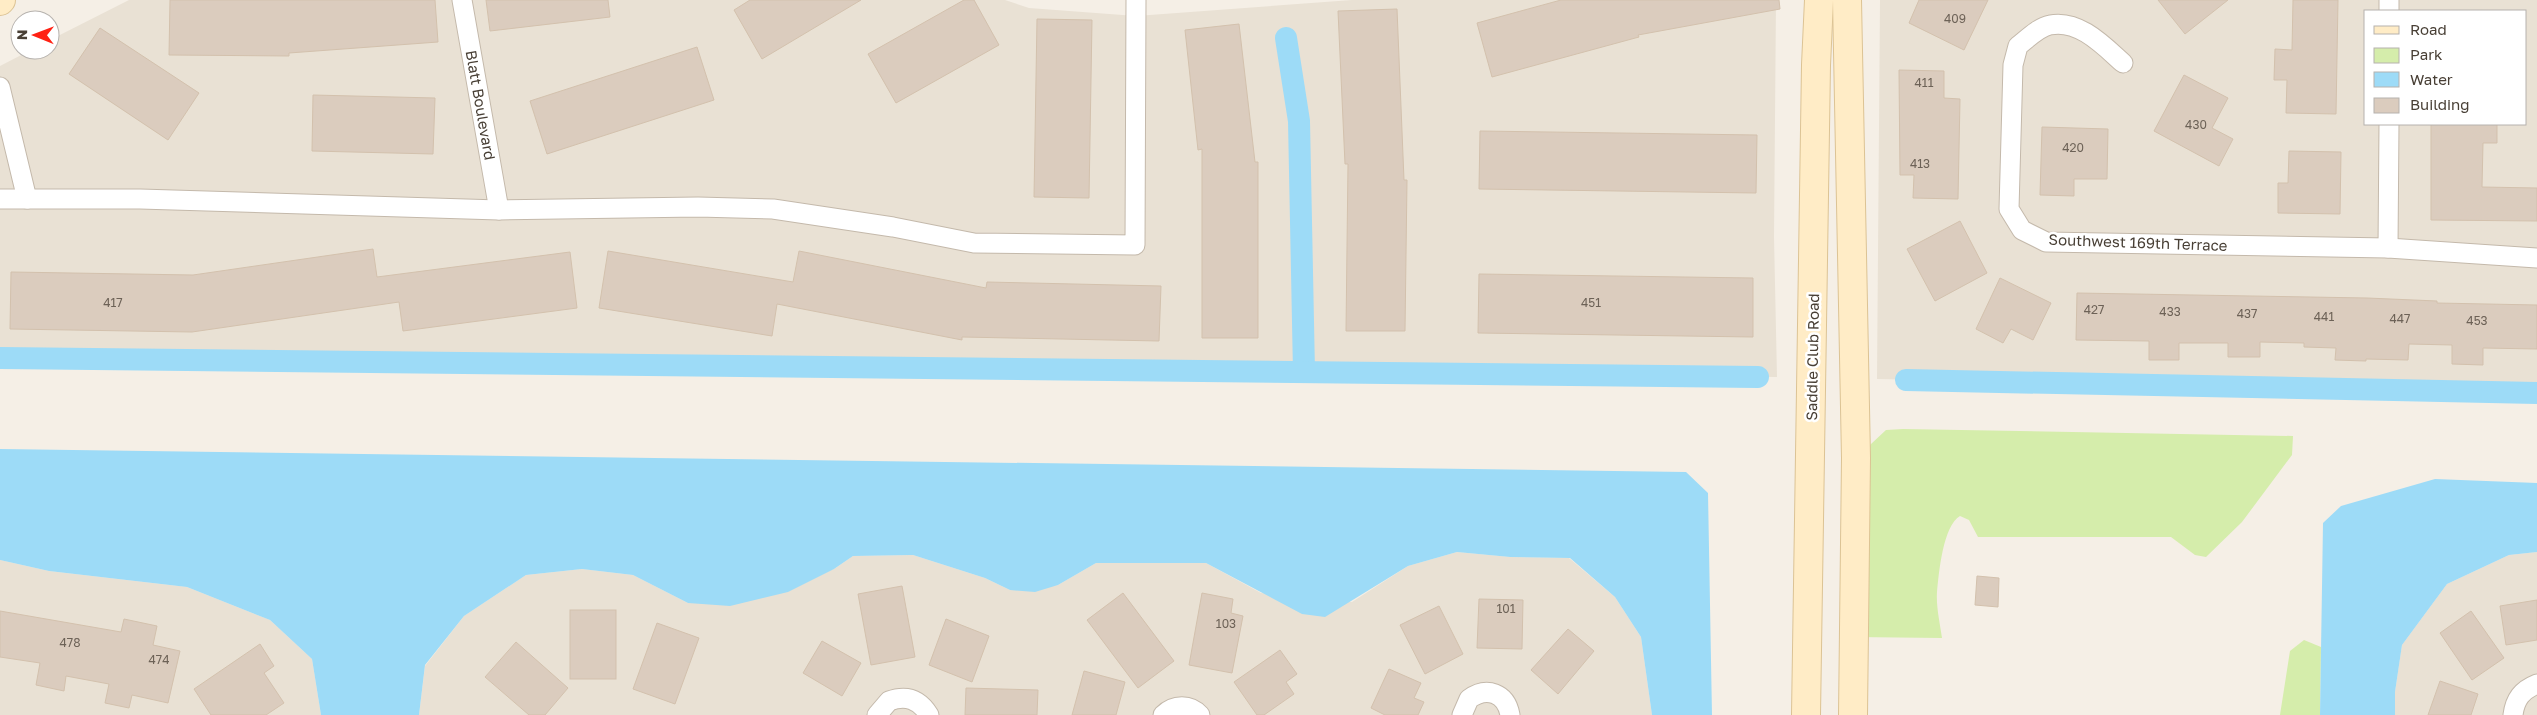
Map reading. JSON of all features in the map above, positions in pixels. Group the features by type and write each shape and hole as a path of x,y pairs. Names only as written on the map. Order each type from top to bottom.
{"street":[{"name":"Blatt Boulevard","path":"462,0 500,210"},
{"path":"0,199 140,199 500,210 698,207 773,209 893,227 974,243 1135,245 1136,0"},
{"name":"Saddle Club Road","path":"1806,715 1816,65 1820,0"},
{"path":"1847,0 1856,458 1853,715"},
{"name":"Southwest 169th Terrace","path":"2123,63 2094,36 2070,27 2050,25 2018,46 2013,65 2009,209 2022,230 2046,242 2388,248 2537,258"},
{"path":"2,96 27,199"},
{"path":"2388,125 2388,248"},
{"path":"2513,715 2519,696 2527,688 2537,684"},
{"path":"1462,715 1469,699 1484,692 1500,696 1505,701 1510,715"},
{"path":"877,715 889,701 908,698 917,701 929,715"},
{"path":"1163,715 1173,708 1181,706 1190,708 1200,715"}],"shaded area":[{"path":"129,0 1005,0 1029,8 1136,16 1352,0 1776,0 1774,237 1777,377 0,358 0,66 12,60 60,60 60,35"},
{"path":"1880,0 2537,0 2537,393 1877,379"},
{"path":"1457,552 1510,557 1569,558 1615,597 1641,637 1652,715 419,715 425,666 464,616 526,575 582,569 633,575 688,603 834,569 853,556 913,555 985,578 1010,590 1058,585 1096,563 1206,563 1261,593 1352,602 1408,566"},
{"path":"2537,552 2537,715 2395,715 2395,692 2402,645 2447,584 2509,555"},
{"path":"0,560 49,571 187,587 270,620 312,659 321,715 0,715"}],"green space":[{"path":"1886,430 2293,436 2292,455 2242,522 2206,557 2195,555 2171,537 1978,537 1969,520 1960,516 1954,521 1950,529 1941,562 1937,598 1942,638 1854,637 1856,458"},
{"path":"2304,640 2321,647 2320,715 2280,715 2290,651"}],"water":[{"path":"0,449 1686,472 1708,493 1712,715 1652,715 1641,637 1615,597 1570,558 1510,557 1457,552 1408,566 1325,617 1302,614 1206,563 1096,563 1058,585 1035,592 1010,590 985,578 913,555 853,556 834,569 788,592 730,606 688,603 633,575 582,569 526,575 464,616 425,665 419,715 321,715 312,659 270,620 187,587 49,571 0,560"},
{"path":"2435,479 2537,483 2537,552 2509,555 2447,584 2402,645 2395,692 2395,715 2320,715 2323,523 2341,506"}],"building":[{"path":"170,0 435,0 438,42 289,53 289,56 169,55"},
{"path":"486,0 608,0 610,17 490,31"},
{"path":"750,0 861,0 762,59 734,10"},
{"path":"964,0 974,0 999,45 896,103 868,54"},
{"path":"1561,0 1779,0 1780,9 1638,35 1639,37 1492,77 1477,23"},
{"path":"1919,0 1988,0 1964,50 1909,23"},
{"path":"2158,0 2228,0 2185,34"},
{"path":"2293,0 2338,0 2336,114 2286,113 2287,80 2274,80 2275,49 2292,50"},
{"path":"1397,9 1404,180 1407,180 1405,331 1346,331 1348,164 1345,164 1338,11"},
{"path":"1037,19 1092,20 1089,198 1034,197"},
{"path":"1239,24 1255,162 1258,162 1258,338 1202,338 1202,149 1198,150 1185,30"},
{"path":"100,28 199,93 168,140 69,74"},
{"path":"697,47 714,100 547,154 530,101"},
{"path":"1899,70 1944,71 1944,98 1960,99 1958,199 1913,198 1914,175 1900,175"},
{"path":"2184,75 2228,98 2212,128 2233,139 2219,166 2154,131"},
{"path":"313,95 435,98 433,154 312,151"},
{"path":"2431,125 2497,125 2497,143 2483,143 2482,187 2537,188 2537,221 2431,220"},
{"path":"2042,127 2108,129 2107,179 2074,179 2074,196 2040,195"},
{"path":"1480,131 1757,135 1756,193 1479,189"},
{"path":"2289,151 2341,152 2340,214 2278,213 2278,183 2288,183"},
{"path":"1960,221 1987,273 1935,301 1907,249"},
{"path":"373,249 377,277 570,252 577,308 403,331 399,302 192,332 10,329 11,272 193,275"},
{"path":"608,251 793,282 799,251 986,288 987,282 1161,286 1159,341 962,337 962,340 777,304 772,336 599,308"},
{"path":"1479,274 1753,278 1753,337 1478,333"},
{"path":"2000,278 2051,303 2033,340 2011,329 2003,343 1976,329"},
{"path":"2077,293 2367,298 2437,301 2437,303 2537,305 2537,349 2483,348 2483,365 2452,364 2452,345 2409,344 2408,360 2366,359 2366,361 2335,360 2336,348 2304,347 2304,343 2260,342 2260,357 2228,357 2228,343 2179,343 2179,360 2149,360 2149,341 2076,340"},
{"path":"1977,576 1999,578 1998,607 1975,605"},
{"path":"902,586 915,657 871,665 858,594"},
{"path":"1123,593 1174,661 1138,688 1087,620"},
{"path":"1202,593 1233,599 1231,613 1243,616 1232,673 1189,665"},
{"path":"1479,599 1523,600 1522,649 1477,648"},
{"path":"2537,600 2537,640 2506,645 2500,606"},
{"path":"1439,606 1463,654 1425,674 1400,625"},
{"path":"570,610 616,610 616,679 570,679"},
{"path":"0,611 121,632 124,619 157,626 153,645 180,651 168,703 132,695 129,708 105,703 109,684 66,676 64,691 36,685 40,663 0,657"},
{"path":"2471,611 2504,658 2472,680 2440,633"},
{"path":"946,619 989,636 972,682 929,665"},
{"path":"657,623 699,638 675,704 633,689"},
{"path":"1568,629 1594,651 1558,694 1531,670"},
{"path":"822,641 861,663 842,696 803,673"},
{"path":"516,642 568,688 545,715 529,715 485,677"},
{"path":"260,644 274,666 264,673 284,703 266,715 211,715 194,689"},
{"path":"1280,650 1297,674 1286,682 1294,694 1264,715 1257,715 1234,682"},
{"path":"1389,669 1421,683 1414,698 1424,702 1418,715 1385,715 1371,708"},
{"path":"1084,671 1125,682 1116,715 1072,715"},
{"path":"2440,681 2478,694 2471,715 2428,715"},
{"path":"966,688 1038,690 1037,715 965,715"}],"waterway":[{"path":"1286,38 1299,121 1304,372"},
{"path":"0,358 1758,377"},
{"path":"1906,380 2537,393"}]}
